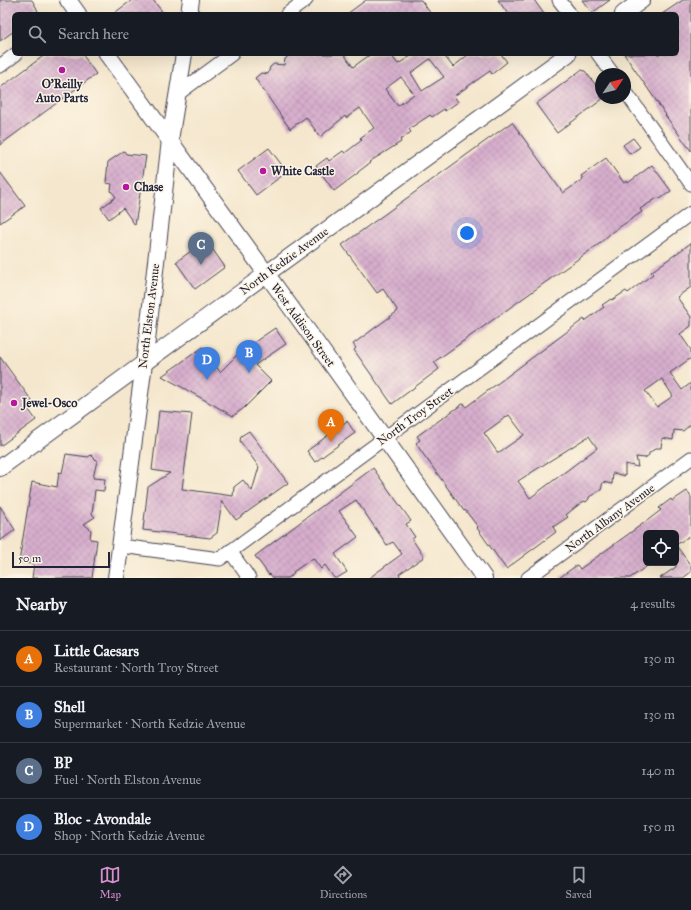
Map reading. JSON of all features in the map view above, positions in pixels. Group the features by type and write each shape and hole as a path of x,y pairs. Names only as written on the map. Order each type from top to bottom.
{"main road":[{"path":"189,12 191,0"},
{"path":"626,12 642,0"},
{"name":"West Addison Street","path":"108,56 484,578"},
{"name":"North Elston Avenue","path":"116,578 144,363 170,140 179,93 184,56"},
{"name":"North Kedzie Avenue","path":"0,468 565,56"}],"street":[{"path":"290,12 306,0"},
{"path":"559,0 568,12"},
{"path":"0,66 13,56"},
{"path":"179,93 229,56"},
{"path":"600,56 608,68"},
{"path":"631,99 691,184"},
{"name":"North Troy Street","path":"121,546 220,559 691,213"},
{"name":"North Albany Avenue","path":"528,578 691,458"},
{"path":"230,551 249,578"}],"building":[{"path":"0,0 32,0 38,12 12,12 12,32 0,41"},
{"path":"132,0 153,0 162,12 116,12"},
{"path":"366,0 421,0 430,12 350,12"},
{"path":"498,0 534,0 543,12 507,12"},
{"path":"582,0 610,0 593,12 591,12"},
{"path":"683,0 691,0 691,151 625,56 679,56 679,12 665,12"},
{"path":"43,56 83,56 96,74 0,145 0,88"},
{"path":"289,56 345,56 353,67 368,56 392,56 398,64 411,56 445,56 453,67 467,56 502,56 507,62 492,74 490,71 454,96 458,102 445,111 444,109 432,117 430,115 409,129 411,132 400,140 401,142 369,162 370,163 358,173 334,191 316,166 327,158 329,161 343,151 345,153 362,140 360,138 374,128 360,108 346,118 345,116 320,137 306,117 290,129 255,78 261,73 268,74 270,67 274,64 284,65 285,59","holes":["430,59 444,77 422,91 411,73","401,77 414,94 398,106 385,89"]},
{"path":"581,70 585,71 595,84 596,104 557,133 536,104"},
{"path":"512,122 563,193 583,179 581,176 606,158 624,183 627,181 628,183 652,165 671,191 660,199 659,197 640,209 642,212 612,232 599,244 434,362 439,369 392,404 354,350 356,348 353,344 398,311 383,289 377,293 342,245"},
{"path":"633,138 640,147 630,154 623,145"},
{"name":"White Castle","path":"269,148 287,172 256,195 238,171"},
{"name":"Chase","path":"124,151 126,154 146,156 135,225 123,208 109,219 101,208 116,197 111,191 112,184 106,183 108,162"},
{"path":"0,172 25,206 0,223"},
{"path":"206,240 225,267 195,289 176,262"},
{"path":"691,243 691,287 677,297 691,317 691,326 680,334 691,350 691,358 670,373 682,390 691,383 691,424 683,431 674,430 673,440 662,438 661,448 656,448 645,458 636,457 638,467 625,464 625,476 613,473 612,484 603,482 601,490 589,497 586,502 584,501 577,506 566,515 568,517 553,527 556,532 506,569 477,528 478,527 465,510 464,511 421,451 416,443 420,440 417,436 464,403 466,407 584,319 585,321 604,307 602,305 626,291 628,293 653,274 651,272","holes":["662,379 673,396 657,407 645,391","509,415 524,435 498,453 484,433","589,436 597,448 530,498 518,481"]},
{"path":"275,328 286,344 255,365 271,381 244,408 233,416 162,376 203,347 220,372 240,352"},
{"name":"Jewel-Osco","path":"0,357 32,401 26,406 36,420 0,446"},
{"path":"159,411 192,414 182,489 233,496 234,487 243,480 252,491 259,467 240,441 241,436 249,431 288,483 236,520 222,501 217,533 210,538 143,530 148,487 170,473 152,470"},
{"path":"347,421 355,433 315,462 307,451"},
{"path":"66,454 88,457 91,455 97,461 93,478 105,479 104,491 95,490 92,514 95,517 84,524 91,530 90,539 97,540 92,578 32,578 34,564 19,562 32,482 57,487 59,472 62,473"},
{"path":"373,468 411,521 406,524 415,537 412,539 424,557 399,574 401,578 369,578 402,554 393,542 387,545 356,500 339,511 358,537 335,554 347,572 337,578 334,578 325,565 321,569 313,558 293,572 294,574 288,578 273,578 270,574 269,575 255,556"},
{"path":"687,491 691,497 691,535 679,543 679,530 643,530 643,566 647,566 630,578 559,578 577,565 580,569 661,510 659,508 671,499 672,501"},
{"path":"0,506 15,530 0,541"},
{"path":"679,549 691,566 691,572 683,578 660,578 679,566"}],"place":[{"name":"O'Reilly Auto Parts","path":"62,70"},
{"name":"White Castle","path":"263,171"},
{"name":"Chase","path":"126,187"},
{"name":"BP","path":"201,265"},
{"name":"Shell","path":"249,373"},
{"name":"Bloc - Avondale","path":"207,380"},
{"name":"Jewel-Osco","path":"14,403"},
{"name":"Little Caesars","path":"331,442"}]}
